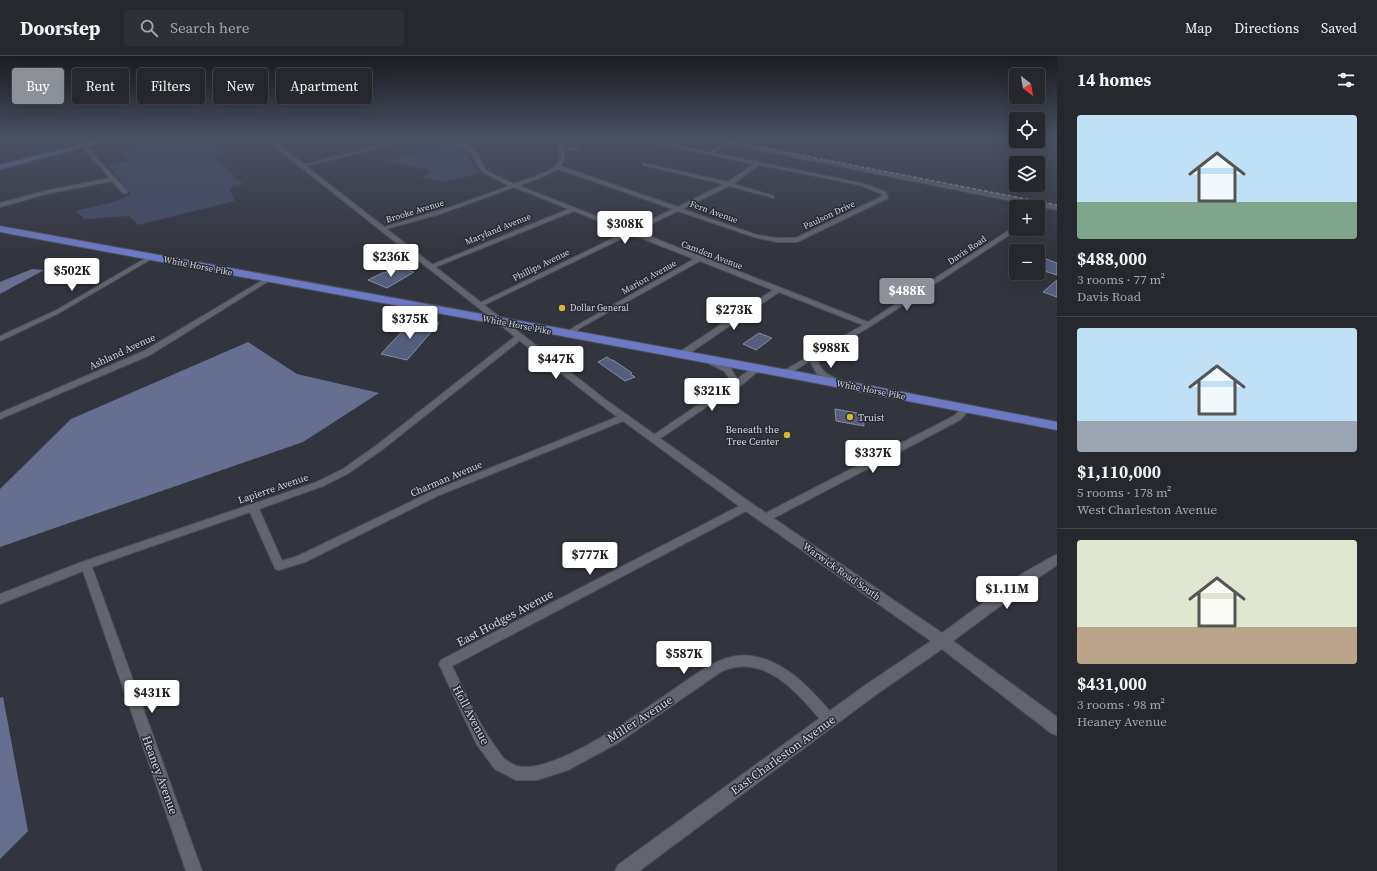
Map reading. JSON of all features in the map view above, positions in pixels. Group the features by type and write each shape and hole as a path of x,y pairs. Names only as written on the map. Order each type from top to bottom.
{"highway":[{"name":"White Horse Pike","path":"0,229 568,335 843,384 1057,426"}],"street":[{"path":"110,176 126,192"},
{"name":"Warwick Road South","path":"314,176 625,418 655,438 747,506 942,641 1057,727"},
{"name":"Camden Avenue","path":"495,176 514,186 572,210 870,325"},
{"name":"Brooke Avenue","path":"384,229 441,212 514,186 537,176"},
{"name":"Fern Avenue","path":"585,176 680,208 756,236 774,240"},
{"path":"696,176 772,197"},
{"name":"Phillips Avenue","path":"480,305 631,233 729,184 741,176"},
{"name":"Paulson Drive","path":"774,240 797,240 877,203 886,197 885,194 861,184 820,176"},
{"path":"893,176 1057,208"},
{"path":"0,205 44,193 113,179"},
{"name":"Maryland Avenue","path":"431,267 572,210"},
{"name":"Davis Road","path":"784,374 813,356 870,325 1009,233"},
{"path":"0,339 57,312 151,257"},
{"name":"Marion Avenue","path":"568,335 578,327 698,259"},
{"name":"Ashland Avenue","path":"0,416 147,353 268,279"},
{"path":"681,355 777,290"},
{"name":"Lapierre Avenue","path":"0,599 86,565 320,484 346,471 380,448 520,336"},
{"path":"813,356 816,370 821,374 843,384"},
{"path":"711,361 727,370 737,384"},
{"path":"655,438 737,384 757,369"},
{"path":"765,518 900,449 957,418 966,409"},
{"name":"Charman Avenue","path":"253,507 279,566 301,559 434,494 625,418"},
{"name":"East Hodges Avenue","path":"445,664 747,506"},
{"name":"East Charleston Avenue","path":"624,871 869,691 942,641 1030,576 1057,559"},
{"name":"Heaney Avenue","path":"86,565 194,871"},
{"name":"Miller Avenue","path":"522,773 538,773 563,766 613,738 718,667 734,661 748,661 779,670 789,678 830,721"},
{"name":"Holl Avenue","path":"445,664 482,740 500,764 516,773 522,773"}],"shaded area":[{"path":"117,176 234,176 234,178 244,184 229,188 235,201 138,225 129,216 85,219 75,211 113,202 131,195"},
{"path":"425,176 468,176 445,182 422,178"},
{"path":"32,269 44,270 0,294 0,282"},
{"path":"248,342 297,374 379,393 303,442 0,547 0,489 71,419"},
{"path":"3,697 28,831 0,859 0,698"}],"building":[{"path":"1045,259 1057,263 1057,275 1045,271"},
{"path":"402,268 414,272 387,288 368,280 384,272 391,274"},
{"path":"1057,280 1057,297 1043,292"},
{"path":"422,320 439,323 407,360 381,354 410,323 417,324"},
{"path":"759,333 772,338 756,350 743,344"},
{"path":"607,357 632,373 630,374 635,377 625,381 598,362"},
{"name":"Truist","path":"835,409 863,414 864,426 836,421"}],"railway":[{"path":"908,176 1057,205"}],"place":[{"name":"Dollar General","path":"562,308"},
{"name":"Truist","path":"850,417"},
{"name":"Beneath the Tree Center","path":"787,435"}]}
